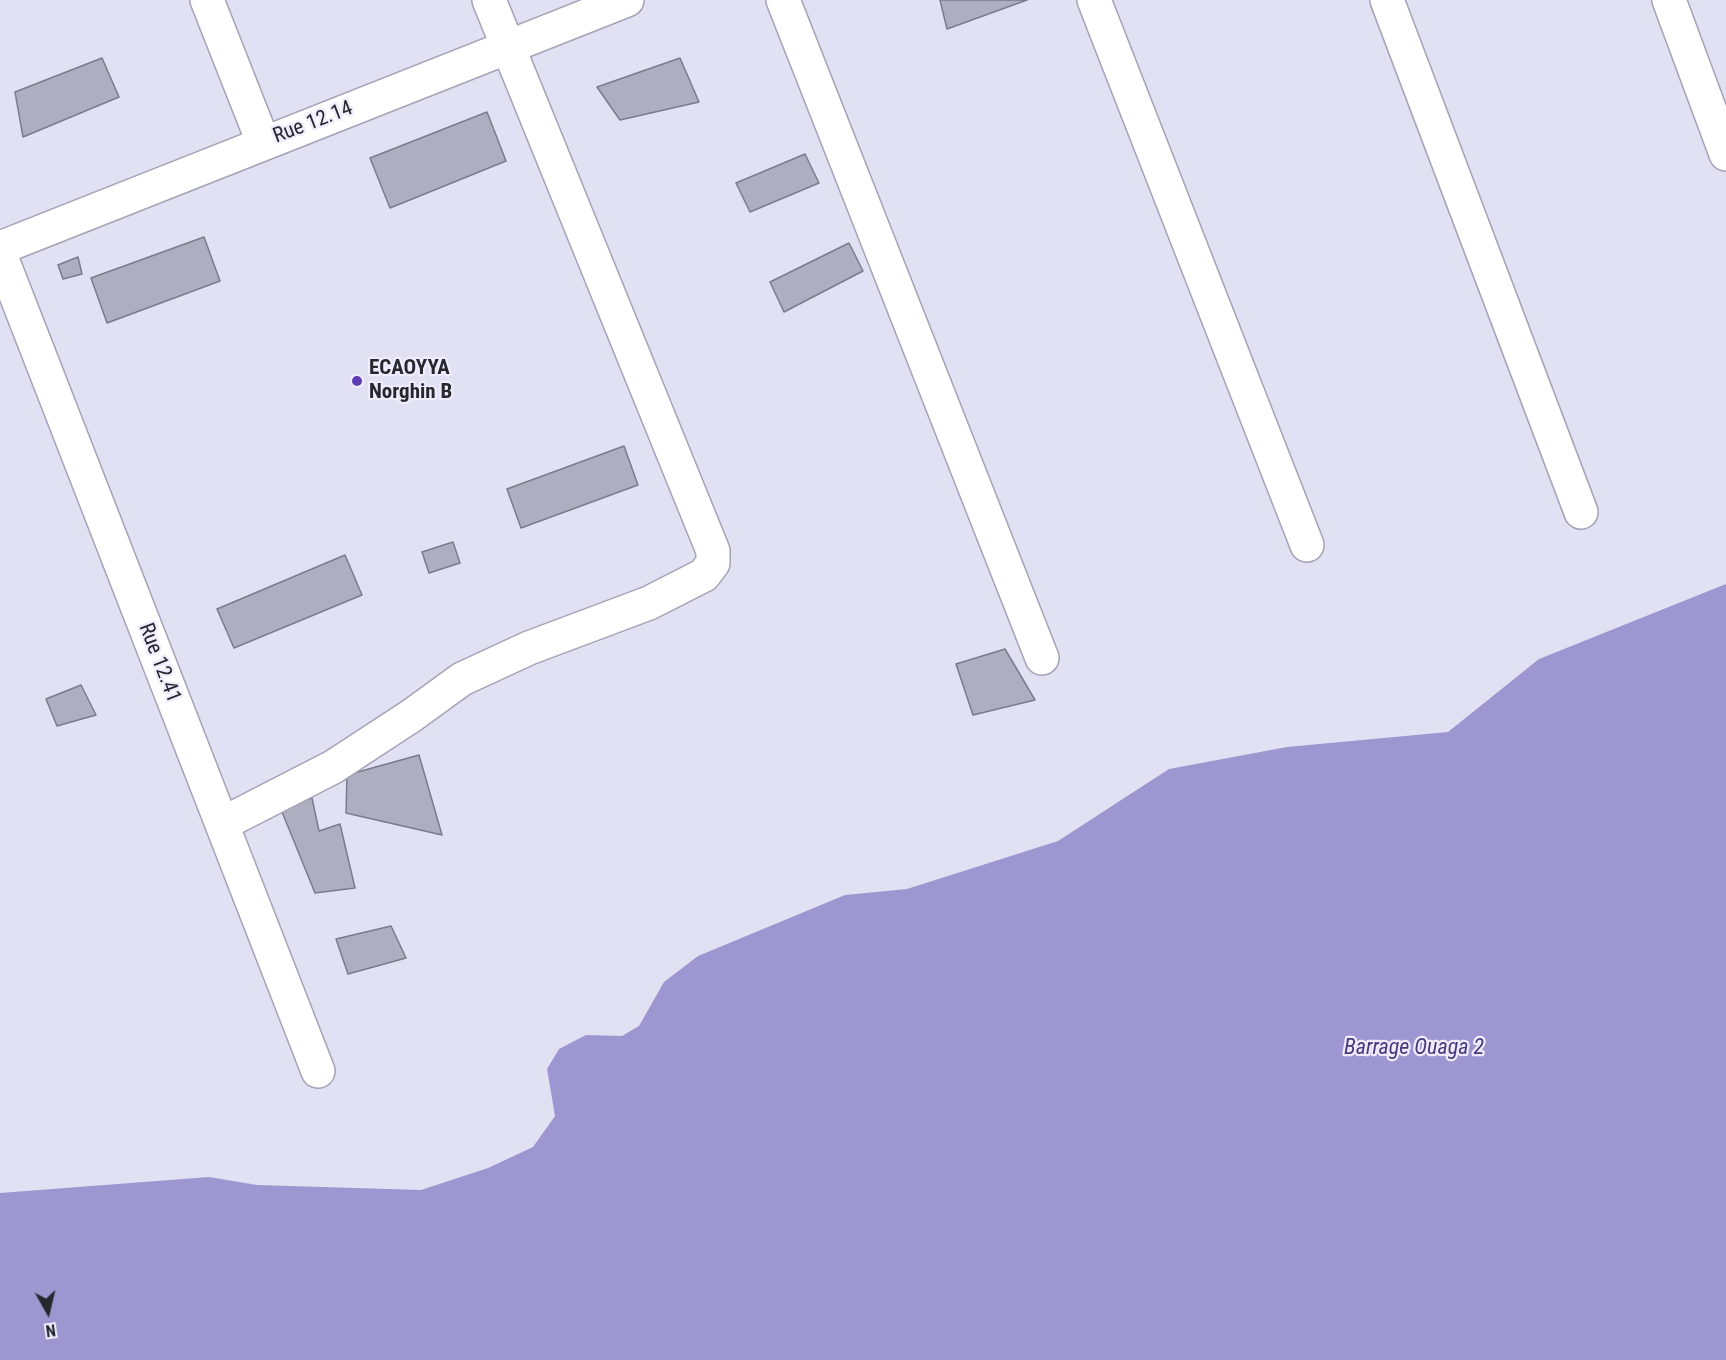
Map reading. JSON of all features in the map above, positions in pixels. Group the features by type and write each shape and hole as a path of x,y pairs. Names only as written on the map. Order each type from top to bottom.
{"street":[{"path":"207,0 263,142"},
{"path":"222,824 333,767 411,716 462,679 529,648 649,603 704,575 713,563 713,551 709,540 489,0"},
{"name":"Rue 12.14","path":"0,248 263,142 627,0"},
{"path":"783,0 1042,658"},
{"path":"1094,0 1307,545"},
{"path":"1387,0 1581,512"},
{"path":"1669,0 1726,154"},
{"name":"Rue 12.41","path":"0,254 318,1071"}],"water":[{"name":"Barrage Ouaga 2","path":"1726,584 1726,1360 0,1360 0,1193 209,1177 257,1185 421,1190 488,1168 533,1147 555,1116 547,1069 559,1049 586,1035 622,1036 639,1026 664,982 698,956 845,895 907,889 1058,841 1169,769 1287,747 1448,732 1539,659"}],"building":[{"path":"940,0 1027,0 947,29"},
{"path":"102,58 119,97 23,137 15,92"},
{"path":"680,58 699,102 620,120 597,87"},
{"path":"487,112 506,161 390,208 370,158"},
{"path":"805,154 819,183 750,212 736,183"},
{"path":"204,237 220,281 107,323 91,278"},
{"path":"849,243 863,271 784,312 770,282"},
{"path":"78,257 82,274 63,279 58,265"},
{"path":"624,446 638,485 521,528 507,489"},
{"path":"453,542 460,563 429,573 422,552"},
{"path":"345,555 362,595 234,648 217,609"},
{"path":"1005,649 1035,700 973,715 956,664"},
{"path":"81,685 96,715 57,726 46,699"},
{"path":"419,755 442,835 346,813 347,775"},
{"path":"312,798 319,831 340,824 355,888 315,893 280,807"},
{"path":"391,926 406,958 348,974 336,939"}],"place":[{"name":"ECAOYYA Norghin B","path":"357,381"}]}
